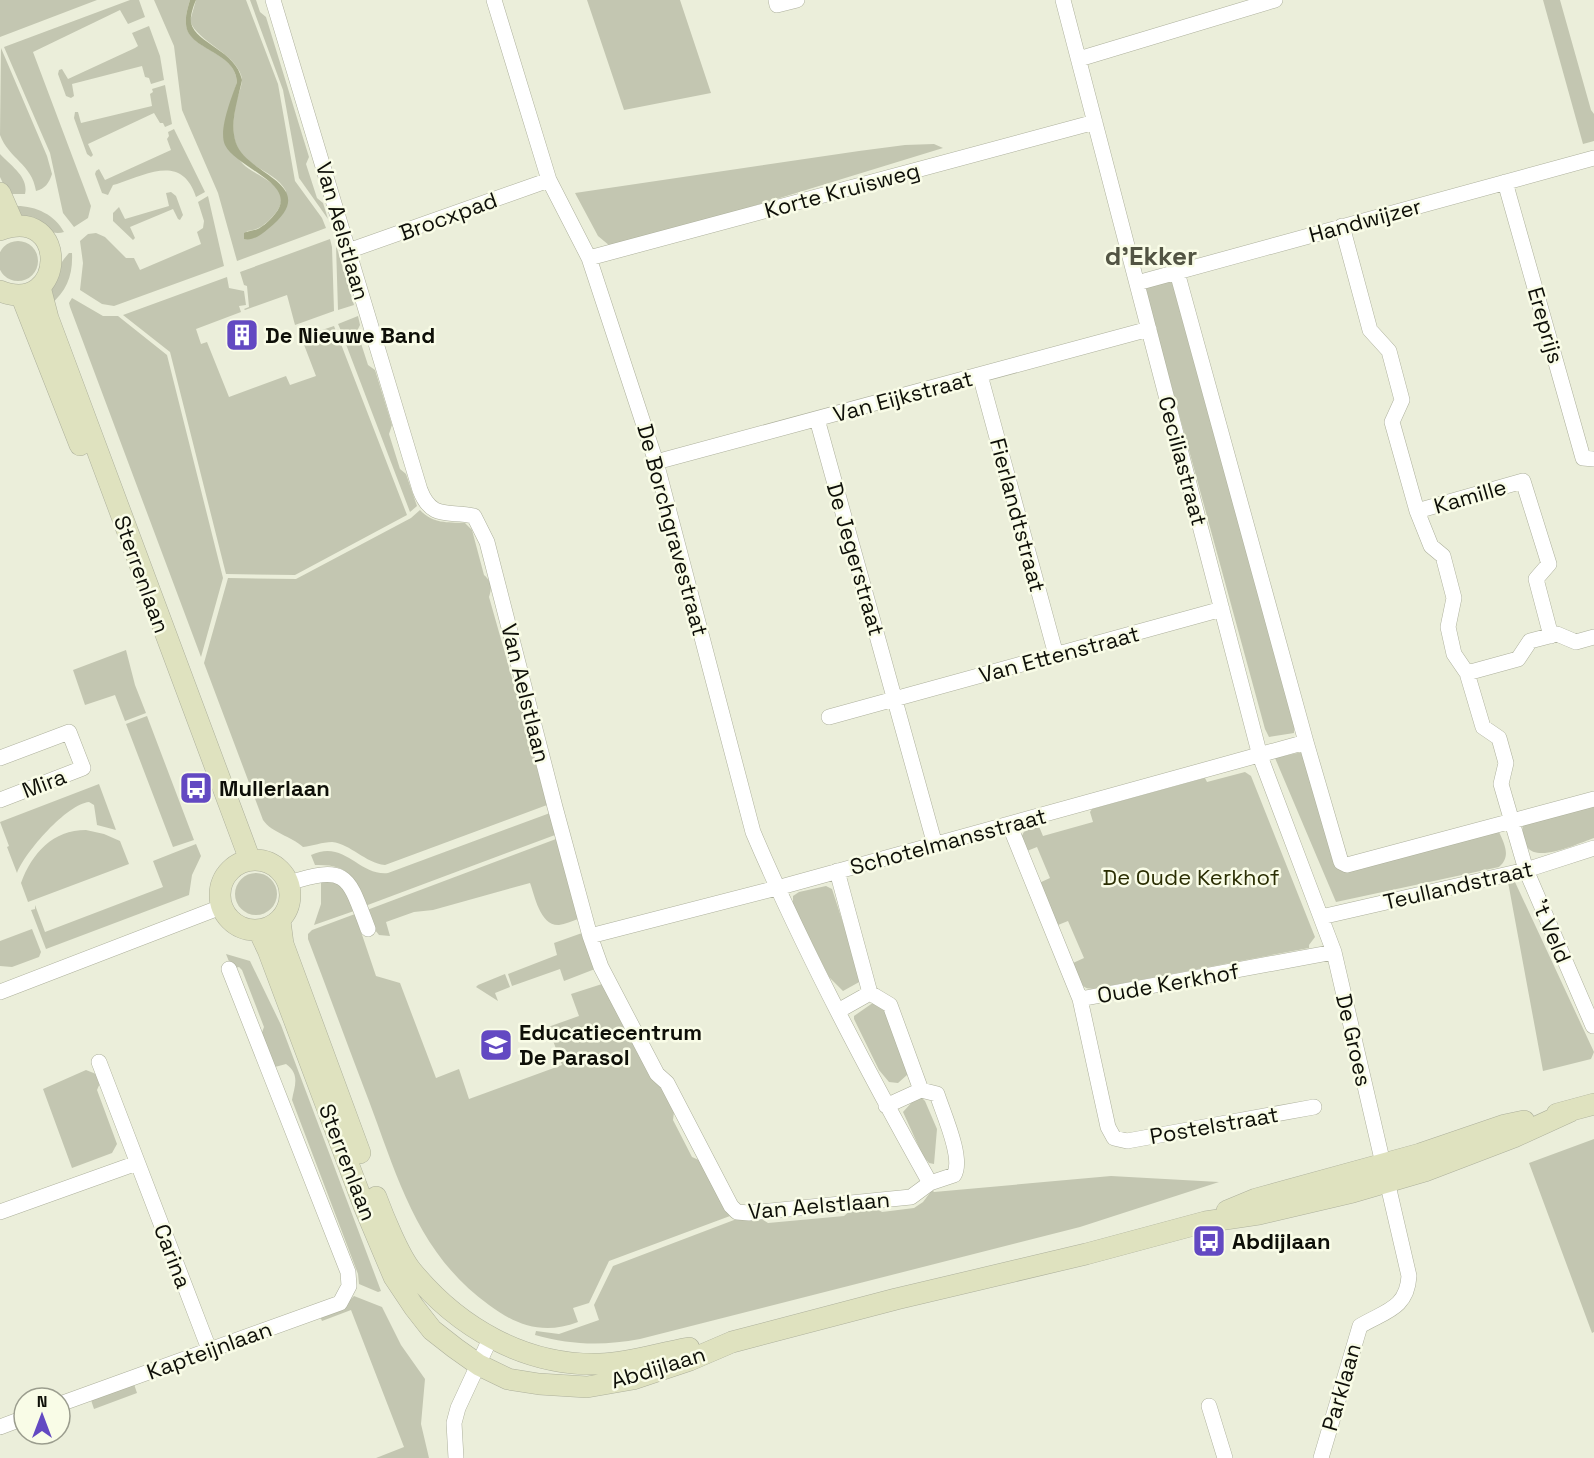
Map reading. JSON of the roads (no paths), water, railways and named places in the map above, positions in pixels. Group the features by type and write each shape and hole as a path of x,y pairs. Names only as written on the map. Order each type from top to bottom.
{"street":[{"name":"Van Aelstlaan","path":"273,0 425,503 438,512 474,516 488,542 590,936 601,967 657,1074 667,1083 731,1206 737,1212 749,1213 911,1197 930,1183"},
{"name":"De Borchgravestraat","path":"494,0 549,180 589,258 656,462 753,832 777,888 838,1011 886,1106 930,1183"},
{"path":"776,0 777,5 796,0"},
{"name":"Ceciliastraat","path":"1063,0 1260,756 1321,917"},
{"path":"1079,59 1265,2"},
{"name":"Korte Kruisweg","path":"589,258 1095,122"},
{"name":"Handwijzer","path":"1137,283 1594,158"},
{"name":"Brocxpad","path":"348,251 549,180"},
{"name":"Ereprijs","path":"1505,182 1583,458 1594,459"},
{"path":"0,193 7,227 34,229 44,237 50,247 52,258 52,269 40,287 21,296 0,291"},
{"name":"'t Veld","path":"1342,226 1370,330 1389,351 1402,400 1392,422 1417,511 1431,546 1443,556 1454,598 1448,627 1454,654 1467,673 1483,727 1499,738 1502,746 1506,762 1501,784 1526,870 1593,1026"},
{"name":"Ceciliastraat","path":"1177,272 1341,862"},
{"name":"Sterrenlaan","path":"40,287 48,318 170,649 244,862"},
{"name":"Sterrenlaan","path":"21,296 244,862"},
{"name":"Van Eijkstraat","path":"656,462 1149,329"},
{"name":"Fierlandtstraat","path":"980,375 1056,655"},
{"name":"De Jegerstraat","path":"817,419 935,844"},
{"name":"Kamille","path":"1417,511 1523,481 1549,564 1536,579 1551,636"},
{"name":"Van Ettenstraat","path":"895,698 1222,609"},
{"path":"1467,673 1518,659 1530,641 1557,634 1576,642 1594,637"},
{"path":"829,717 895,698"},
{"name":"Mira","path":"0,758 69,732 83,768 0,800"},
{"name":"Schotelmansstraat","path":"590,936 777,888 1306,742"},
{"name":"Teullandstraat","path":"1341,862 1347,864 1594,799"},
{"name":"Oude Kerkhof","path":"1010,824 1080,999 1334,952"},
{"name":"Teullandstraat","path":"1321,917 1526,870 1594,848"},
{"path":"262,860 273,864 283,873 289,883 291,895 289,907 280,921 270,928 259,931 236,926 222,907 220,892 222,883 230,870 244,862 262,860"},
{"path":"837,871 870,993 890,1005 921,1090"},
{"path":"289,883 316,874 329,873 341,876 351,885 368,929"},
{"path":"0,992 222,907"},
{"name":"De Groes","path":"1321,917 1334,952 1386,1173"},
{"name":"Sterrenlaan","path":"280,921 283,944 368,1177 400,1250 410,1269 440,1301 468,1325 490,1339"},
{"name":"Sterrenlaan","path":"259,931 364,1206 394,1277 432,1329 479,1365"},
{"name":"Sterrenlaan","path":"229,969 348,1272 350,1286"},
{"path":"838,1011 870,993"},
{"name":"Postelstraat","path":"1080,999 1108,1127 1114,1138 1127,1141 1314,1107"},
{"name":"Carina","path":"99,1062 209,1349"},
{"path":"886,1106 921,1090 937,1094 957,1156 958,1170 954,1176 930,1183"},
{"name":"Abdijlaan","path":"490,1339 517,1351 559,1361 599,1364 631,1361 688,1348 732,1342 1205,1222 1231,1208 1256,1199 1386,1173 1420,1154 1505,1125 1594,1104"},
{"path":"0,1212 137,1163"},
{"name":"Parklaan","path":"1321,1458 1360,1326 1390,1311 1402,1301 1408,1289 1409,1276 1386,1173"},
{"name":"Kapteijnlaan","path":"72,1400 340,1303 350,1286"},
{"path":"456,1458 454,1423 462,1399 490,1339"},
{"name":"Abdijlaan","path":"479,1365 508,1379 539,1384 587,1387 633,1379 690,1360 732,1342"},
{"path":"1209,1406 1225,1458"}],"place":[{"name":"De Nieuwe Band","path":"242,335"},
{"name":"Mullerlaan","path":"196,788"},
{"name":"Educatiecentrum De Parasol","path":"496,1045"},
{"name":"Abdijlaan","path":"1209,1241"}],"district":[{"name":"d'Ekker","path":"1151,256"}],"park label":[{"name":"De Oude Kerkhof","path":"1191,877"}]}
